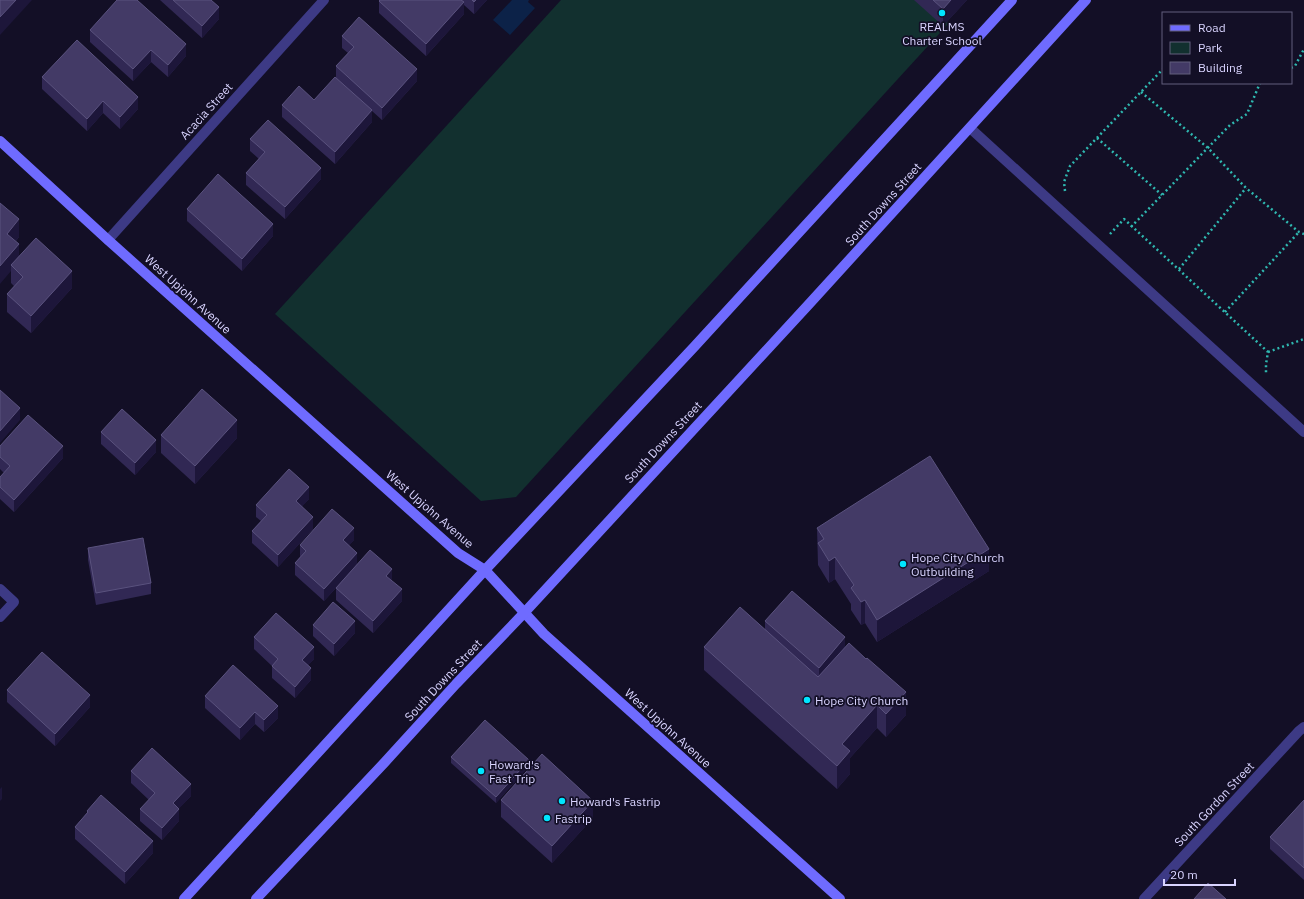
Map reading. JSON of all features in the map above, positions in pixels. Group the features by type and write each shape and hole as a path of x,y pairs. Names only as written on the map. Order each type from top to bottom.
{"main road":[{"path":"184,899 485,570 694,347 1012,0"},
{"name":"South Downs Street","path":"256,899 525,612 1086,0"},
{"name":"West Upjohn Avenue","path":"0,141 108,240 458,553 485,570 544,634 840,899"}],"street":[{"name":"Acacia Street","path":"108,240 324,0"},
{"path":"970,128 1304,432"},
{"path":"0,589 14,602 0,616"},
{"name":"South Gordon Street","path":"1144,899 1302,731"}],"path":[{"path":"1292,68 1295,66 1304,49"},
{"path":"1066,193 1064,182 1070,166 1162,70"},
{"path":"1131,227 1230,125 1247,114 1260,84"},
{"path":"1140,92 1208,148 1246,188 1299,232 1304,234"},
{"path":"1097,138 1162,195"},
{"path":"1179,269 1246,188"},
{"path":"1108,236 1124,219 1268,352"},
{"path":"1225,312 1299,232"},
{"path":"1268,352 1304,339"},
{"path":"1266,378 1268,352"}],"green space":[{"path":"561,0 923,0 949,23 516,497 481,501 275,314"}],"water":[{"path":"512,0 529,0 528,2 535,8 510,35 493,20"}],"building":[{"path":"0,0 16,0 0,17"},
{"path":"117,0 137,0 186,44 168,65 151,50 133,69 90,30"},
{"path":"173,0 211,0 219,7 202,26"},
{"path":"461,0 464,2 426,44 379,1"},
{"path":"933,0 951,0 943,9"},
{"path":"359,17 417,69 382,108 336,66 354,47 342,36"},
{"path":"77,40 138,97 120,117 103,101 87,119 42,77"},
{"path":"335,77 372,110 335,152 282,105 299,86 314,100"},
{"path":"268,120 321,168 285,207 246,173 265,152 250,139"},
{"path":"218,174 273,224 242,259 187,209"},
{"path":"0,203 19,219 7,234 19,244 0,266"},
{"path":"36,238 72,271 31,316 7,294 23,277 11,265"},
{"path":"202,389 237,420 195,466 161,435"},
{"path":"0,390 20,408 0,431"},
{"path":"122,409 156,440 135,463 101,432"},
{"path":"28,415 63,446 14,500 0,487 0,477 10,466 0,457 0,446"},
{"name":"Hope City Church Outbuilding","path":"930,456 989,549 877,620 865,600 861,602 851,588 854,585 835,557 829,561 818,543 824,539 817,528"},
{"path":"289,469 309,487 296,501 313,517 278,555 252,531 267,515 256,505"},
{"path":"332,509 354,528 343,540 357,553 324,589 295,563 306,551 300,545"},
{"path":"143,538 151,583 96,593 88,548"},
{"path":"370,550 392,569 386,576 402,589 373,621 336,588"},
{"path":"792,591 845,637 819,668 765,621"},
{"path":"333,602 355,621 334,644 313,625"},
{"path":"740,607 818,677 849,643 906,692 886,714 877,705 842,744 850,751 837,766 704,647"},
{"path":"276,613 314,647 302,660 311,668 295,687 272,666 278,659 254,637"},
{"path":"42,652 90,695 55,734 7,690"},
{"path":"233,665 278,706 264,720 255,712 240,728 205,696"},
{"path":"485,720 529,760 496,797 451,757"},
{"path":"152,748 191,784 173,803 179,809 162,828 140,809 155,793 131,771"},
{"name":"Fastrip","path":"542,754 593,801 552,846 501,800"},
{"path":"101,795 153,841 125,872 75,827"},
{"path":"1304,800 1304,868 1270,837"},
{"path":"1208,883 1226,899 1194,899"}],"place":[{"name":"REALMS Charter School","path":"942,13"},
{"name":"Hope City Church Outbuilding","path":"903,564"},
{"name":"Hope City Church","path":"807,700"},
{"name":"Howard's Fast Trip","path":"481,771"},
{"name":"Howard's Fastrip","path":"562,801"},
{"name":"Fastrip","path":"547,818"}]}
